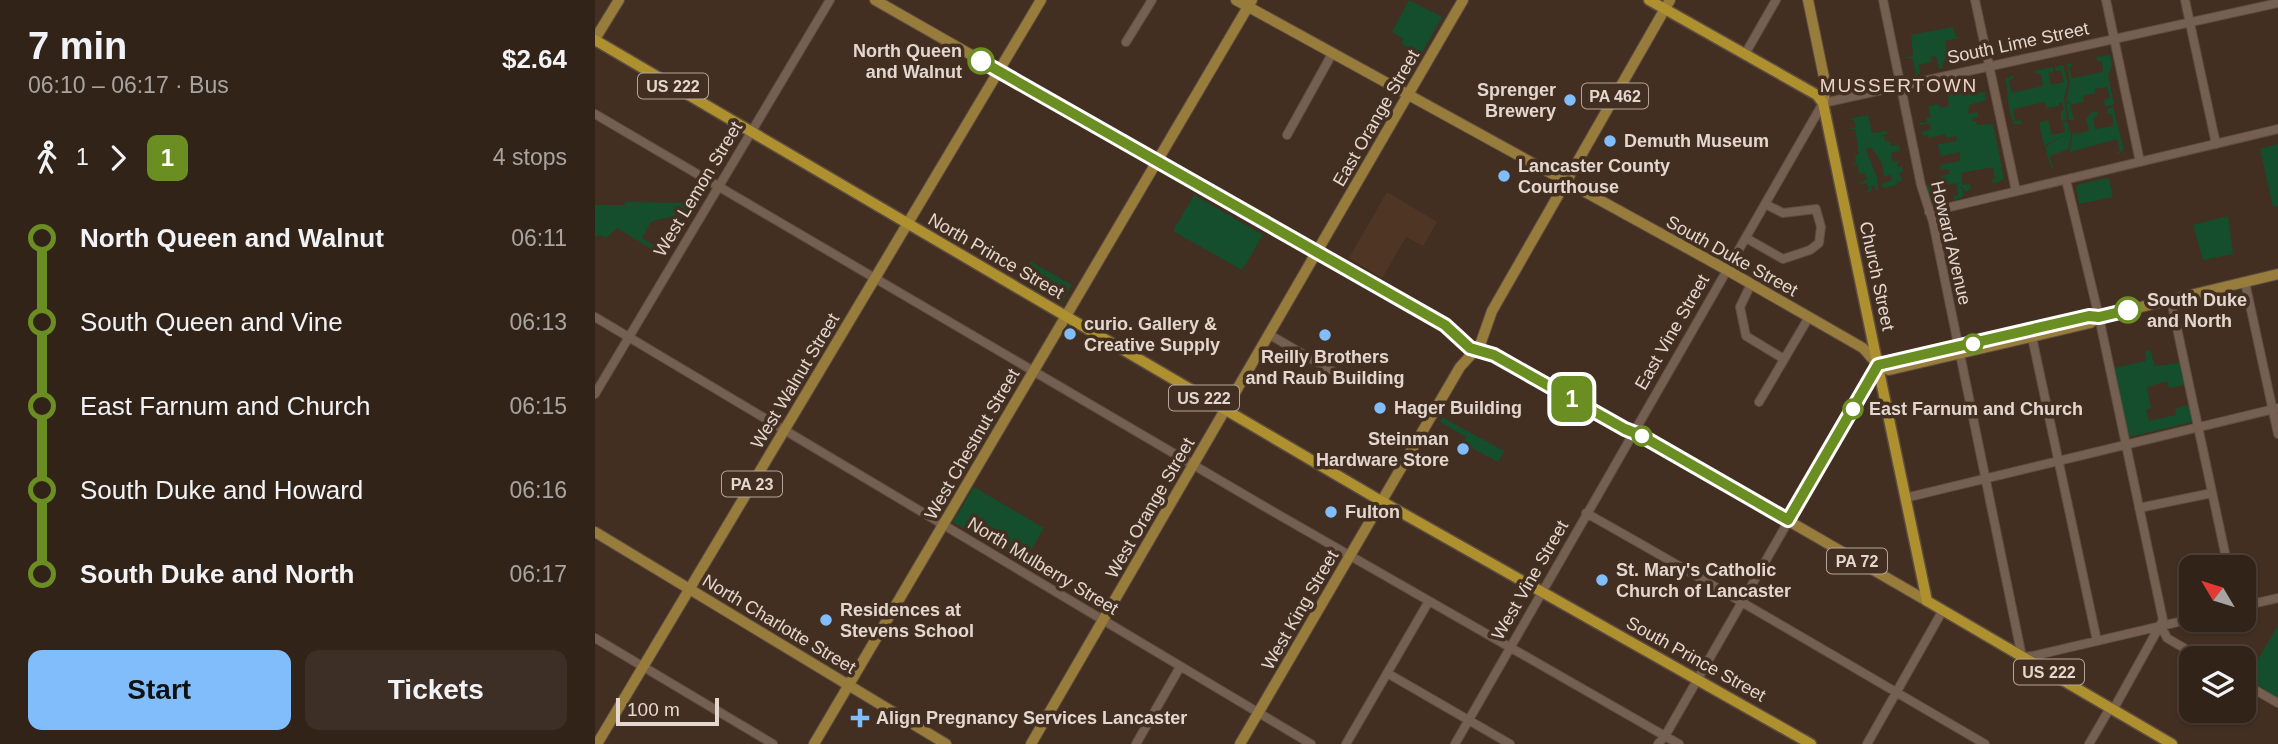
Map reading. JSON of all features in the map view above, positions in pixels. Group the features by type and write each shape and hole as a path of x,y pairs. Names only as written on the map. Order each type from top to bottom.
{"highway":[{"path":"1649,0 1667,5 1817,95 1823,103"},
{"name":"North Prince Street","path":"595,39 907,225 1381,501"},
{"name":"Church Street","path":"1823,103 1927,601"},
{"name":"South Prince Street","path":"1381,501 1811,744"},
{"name":"US 222","path":"1927,601 2172,744"}],"main road":[{"path":"595,39 619,0"},
{"name":"PA 72","path":"875,0 1445,325 1467,346 1494,355 1927,601"},
{"name":"PA 23","path":"999,71 1041,0"},
{"name":"South Duke Street","path":"1235,0 1250,3 1332,54 1727,270 1863,348 1878,365"},
{"name":"East Orange Street","path":"1317,251 1464,0"},
{"name":"Church Street","path":"1808,0 1826,87 1823,103"},
{"name":"West Chestnut Street","path":"814,744 1250,3"},
{"name":"PA 462","path":"1476,351 1484,338 1492,312 1667,5"},
{"name":"West Walnut Street","path":"599,742 999,71"},
{"name":"West Orange Street","path":"1031,744 1317,251"},
{"path":"1958,351 2089,316 2099,317 2278,274"},
{"path":"1878,365 2032,337 2090,323 2099,317"},
{"name":"West King Street","path":"1240,744 1460,366 1476,351"},
{"name":"North Charlotte Street","path":"595,532 946,744"}],"street":[{"name":"West Lemon Street","path":"595,394 830,0"},
{"path":"1126,42 1152,0"},
{"path":"1745,54 1776,0"},
{"name":"Howard Avenue","path":"1883,0 2022,657"},
{"path":"1975,0 2016,191"},
{"path":"2106,0 2140,162"},
{"path":"2185,0 2216,144"},
{"name":"South Lime Street","path":"1823,103 2278,3"},
{"path":"1287,135 1332,54"},
{"name":"East Vine Street","path":"1632,432 1823,103"},
{"path":"595,114 1349,556 1679,744"},
{"path":"1929,212 2278,129"},
{"path":"2066,180 2099,317 2163,620 2089,744"},
{"path":"1746,238 1783,259 1810,250 1819,243 1821,227 1815,209 1783,213 1765,204"},
{"path":"2245,282 2275,409 2278,434"},
{"path":"1751,284 1740,307 1746,336 1784,359"},
{"path":"2171,300 2226,555"},
{"name":"North Mulberry Street","path":"595,317 1311,744"},
{"path":"1759,402 1809,317"},
{"path":"1269,335 1348,380"},
{"path":"2032,337 2097,641"},
{"path":"1658,744 1743,602 1878,365"},
{"path":"1905,498 2275,409"},
{"name":"West Vine Street","path":"1455,744 1632,432"},
{"path":"2139,509 2213,493"},
{"path":"1586,513 1985,744"},
{"path":"2256,603 2278,598"},
{"path":"1346,744 1429,601"},
{"path":"1867,744 1943,610"},
{"path":"2022,657 2179,622"},
{"path":"2161,626 2167,638 2181,646"},
{"path":"595,638 773,744"},
{"path":"1136,744 1180,667"},
{"path":"1387,673 1510,744"},
{"path":"2256,690 2278,703"}],"shaded area":[{"path":"1387,192 1437,222 1423,246 1406,237 1382,278 1349,258"}],"green space":[{"path":"1409,0 1442,17 1420,56 1414,48 1409,49 1401,43 1404,39 1392,32"},
{"path":"1953,27 1956,37 1960,38 1945,41 1948,58 1942,63 1943,68 1939,69 1936,56 1931,57 1932,62 1919,65 1920,74 1912,75 1916,73 1912,58 1902,58 1913,56 1911,35"},
{"path":"2110,55 2112,65 2108,75 2114,104 2105,107 2104,100 2110,98 2107,87 2095,89 2095,93 2083,96 2084,102 2070,105 2074,120 2069,120 2066,103 2070,104 2069,101 2066,102 2070,82 2067,64 2075,63 2069,67 2072,78 2103,72 2102,61 2097,61 2096,57"},
{"path":"2063,65 2068,83 2064,97 2067,119 2061,121 2061,111 2064,109 2062,102 2059,106 2047,108 2045,102 2013,109 2015,121 2021,120 2022,124 2014,124 2005,79 2014,75 2009,81 2012,93 2043,86 2041,74 2034,71 2053,67 2053,72 2048,73 2051,85 2064,82 2061,71 2056,71 2055,67"},
{"path":"1974,79 1975,83 1962,90 1962,94 1985,92 1986,100 1969,105 1968,114 1977,112 1978,117 1972,118 1977,125 1993,124 2004,179 1993,184 1993,167 1961,173 1963,185 1970,184 1971,189 1966,192 1960,185 1964,194 1954,200 1954,196 1958,195 1956,183 1930,189 1932,201 1939,200 1940,203 1932,205 1926,185 1941,181 1941,176 1950,174 1948,169 1941,170 1940,165 1960,161 1960,152 1941,156 1938,144 1957,141 1956,136 1923,136 1922,132 1931,129 1930,123 1919,123 1927,122 1926,118 1931,117 1928,106 1949,106 1947,92 1955,90 1953,84"},
{"path":"2113,107 2124,150 2117,154 2120,151 2117,139 2070,153 2072,132 2076,134 2089,131 2086,119 2092,112 2097,111 2097,116 2093,118 2095,129 2113,126 2112,114 2108,114 2107,109"},
{"path":"1868,115 1872,133 1887,131 1887,134 1878,137 1884,136 1891,146 1899,145 1900,155 1898,151 1891,153 1893,162 1901,161 1897,164 1898,167 1902,166 1903,172 1899,173 1902,181 1896,182 1897,185 1883,188 1882,184 1892,180 1891,175 1884,176 1882,163 1872,148 1867,148 1877,177 1878,190 1874,185 1871,186 1872,191 1864,193 1869,190 1867,183 1860,184 1867,180 1865,173 1859,174 1858,165 1851,164 1856,163 1855,155 1859,154 1855,129 1847,129 1856,127 1854,120 1847,119"},
{"path":"2048,120 2052,135 2065,132 2063,122 2067,121 2069,128 2066,133 2070,129 2071,136 2068,149 2050,156 2052,170 2045,147 2066,134 2044,146 2039,123"},
{"path":"2278,144 2278,206 2273,207 2260,149"},
{"path":"2107,178 2113,197 2079,204 2077,185"},
{"path":"1194,195 1263,235 1242,270 1173,231"},
{"path":"626,202 697,203 687,220 669,218 651,222 642,238 667,253 665,257 617,228 606,238 601,235 595,237 595,205 624,205"},
{"path":"2228,216 2233,254 2203,260 2193,225"},
{"path":"1030,261 1072,285 1061,304 1020,280"},
{"path":"2150,350 2155,366 2180,363 2184,385 2169,388 2167,381 2147,387 2151,408 2146,410 2149,421 2176,415 2175,409 2189,405 2192,422 2129,437 2114,368 2146,361 2145,351"},
{"path":"1442,417 1504,451 1498,462 1463,443 1466,437 1440,422"},
{"path":"974,487 1044,528 1023,563 953,522"},
{"path":"2278,625 2278,698 2256,684 2256,663"}],"bus line":[{"name":"1","path":"981,61 1445,325 1470,348 1497,356 1788,520 1878,365 2089,316 2099,317 2128,310"}],"place":[{"name":"North Queen and Walnut","path":"981,61"},
{"name":"Sprenger Brewery","path":"1570,100"},
{"name":"Demuth Museum","path":"1610,141"},
{"name":"Lancaster County Courthouse","path":"1504,176"},
{"name":"South Duke and North","path":"2128,310"},
{"name":"curio. Gallery & Creative Supply","path":"1070,334"},
{"name":"Reilly Brothers and Raub Building","path":"1325,335"},
{"name":"Hager Building","path":"1380,408"},
{"name":"East Farnum and Church","path":"1853,409"},
{"name":"Steinman Hardware Store","path":"1463,449"},
{"name":"Fulton","path":"1331,512"},
{"name":"St. Mary's Catholic Church of Lancaster","path":"1602,580"},
{"name":"Residences at Stevens School","path":"826,620"},
{"name":"Align Pregnancy Services Lancaster","path":"860,718"}],"district":[{"name":"MUSSERTOWN","path":"1899,85"}]}
